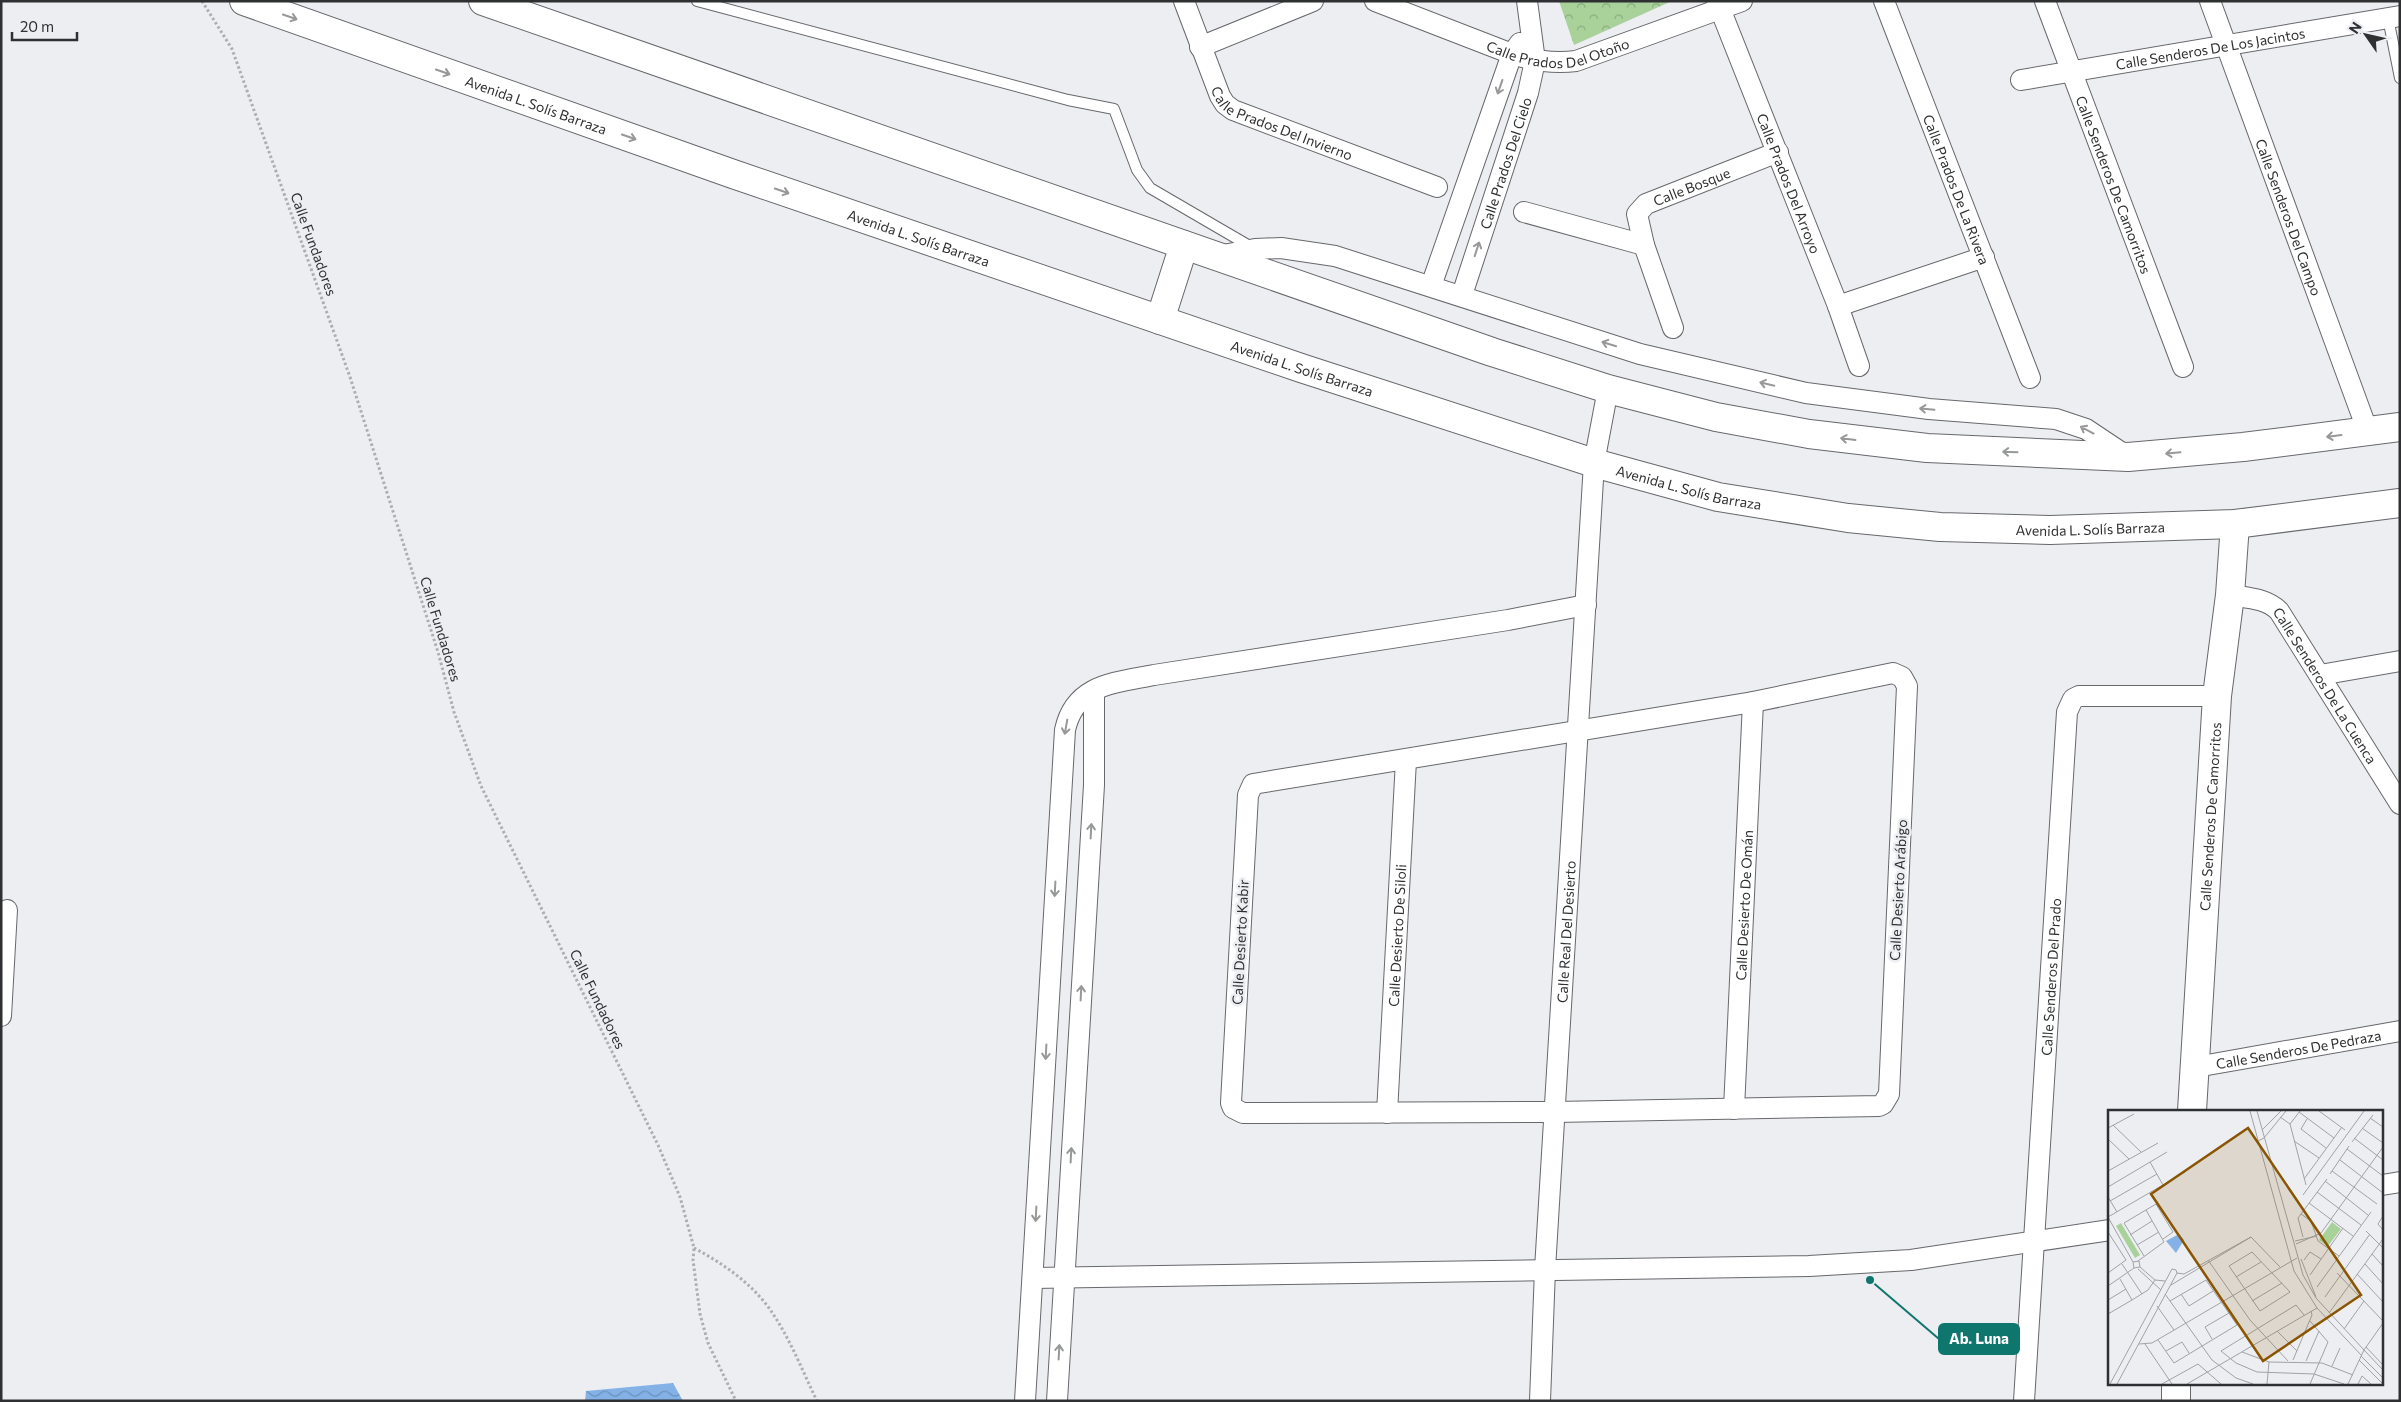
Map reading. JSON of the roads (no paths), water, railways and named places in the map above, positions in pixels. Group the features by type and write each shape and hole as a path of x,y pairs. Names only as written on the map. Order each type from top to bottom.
{"main road":[{"name":"Avenida L. Solís Barraza","path":"244,1 733,174 1160,320 1594,463 1718,497 1857,519 1940,527 2050,530 2235,524 2400,503"},
{"path":"484,1 1492,352 1608,389 1716,417 1809,434 1927,448 2128,457 2243,447 2400,427"},
{"path":"1160,320 1184,245"},
{"name":"Calle Senderos De Camorritos","path":"2192,1110 2217,696 2230,595 2235,524"},
{"path":"2176,1384 2176,1401"}],"street":[{"name":"Calle Prados Del Invierno","path":"1184,1 1220,96 1225,104 1233,110 1438,187"},
{"path":"1200,47 1313,1"},
{"name":"Calle Prados Del Otoño","path":"1375,1 1512,54 1535,61 1556,64 1576,61 1718,5 1742,1"},
{"name":"Calle Prados Del Cielo","path":"1462,295 1528,93 1535,61 1527,1"},
{"name":"Calle Prados De La Rivera","path":"1884,1 2030,378"},
{"name":"Calle Senderos De Camorritos","path":"2045,1 2183,367"},
{"name":"Calle Senderos Del Campo","path":"2210,1 2368,432"},
{"name":"Calle Prados Del Arroyo","path":"1718,5 1778,152 1838,306 1859,366"},
{"name":"Calle Senderos De Los Jacintos","path":"2021,80 2394,17"},
{"name":"Calle Prados Del Cielo","path":"1431,286 1512,54 1530,29"},
{"name":"Calle Bosque","path":"1673,328 1644,245 1637,214 1646,204 1778,152"},
{"path":"1524,212 1644,245"},
{"path":"1216,256 1255,249 1303,250 1335,256 1462,295 1640,354 1806,393 1929,409 2056,419 2086,429 2128,457"},
{"path":"1838,306 1984,257"},
{"name":"Calle Real Del Desierto","path":"1540,1401 1545,1269 1594,463 1608,389"},
{"name":"Calle Senderos De La Cuenca","path":"2230,595 2272,604 2320,675 2400,804"},
{"path":"1025,1401 1064,730 1068,715 1073,706 1094,690 1137,678 1586,606"},
{"path":"2320,675 2400,661"},
{"name":"Calle Desierto Arábigo","path":"1555,1112 1878,1106 1887,1099 1908,686 1902,677 1892,673 1753,702 1579,731"},
{"path":"1056,1401 1094,784 1094,690"},
{"name":"Calle Senderos Del Prado","path":"2024,1401 2067,712 2074,700 2079,696 2217,696"},
{"name":"Calle Desierto De Omán","path":"1734,1109 1753,702"},
{"name":"Calle Desierto Kabir","path":"1555,1112 1237,1112 1230,1102 1248,795 1250,788 1257,782 1406,760 1579,731"},
{"name":"Calle Desierto De Siloli","path":"1387,1113 1406,760"},
{"path":"1,1016 7,910"},
{"name":"Calle Senderos De Pedraza","path":"2196,1067 2400,1031"},
{"path":"2384,1185 2400,1182"},
{"path":"1032,1278 1809,1266 1911,1260 2108,1230"}],"lane":[{"path":"697,1 1068,100 1114,110 1137,170 1150,188 1255,249"},
{"path":"2394,17 2400,78"}],"water":[{"path":"673,1383 683,1401 585,1401 586,1391"}],"place":[{"name":"Ab. Luna","path":"1870,1280"}]}
